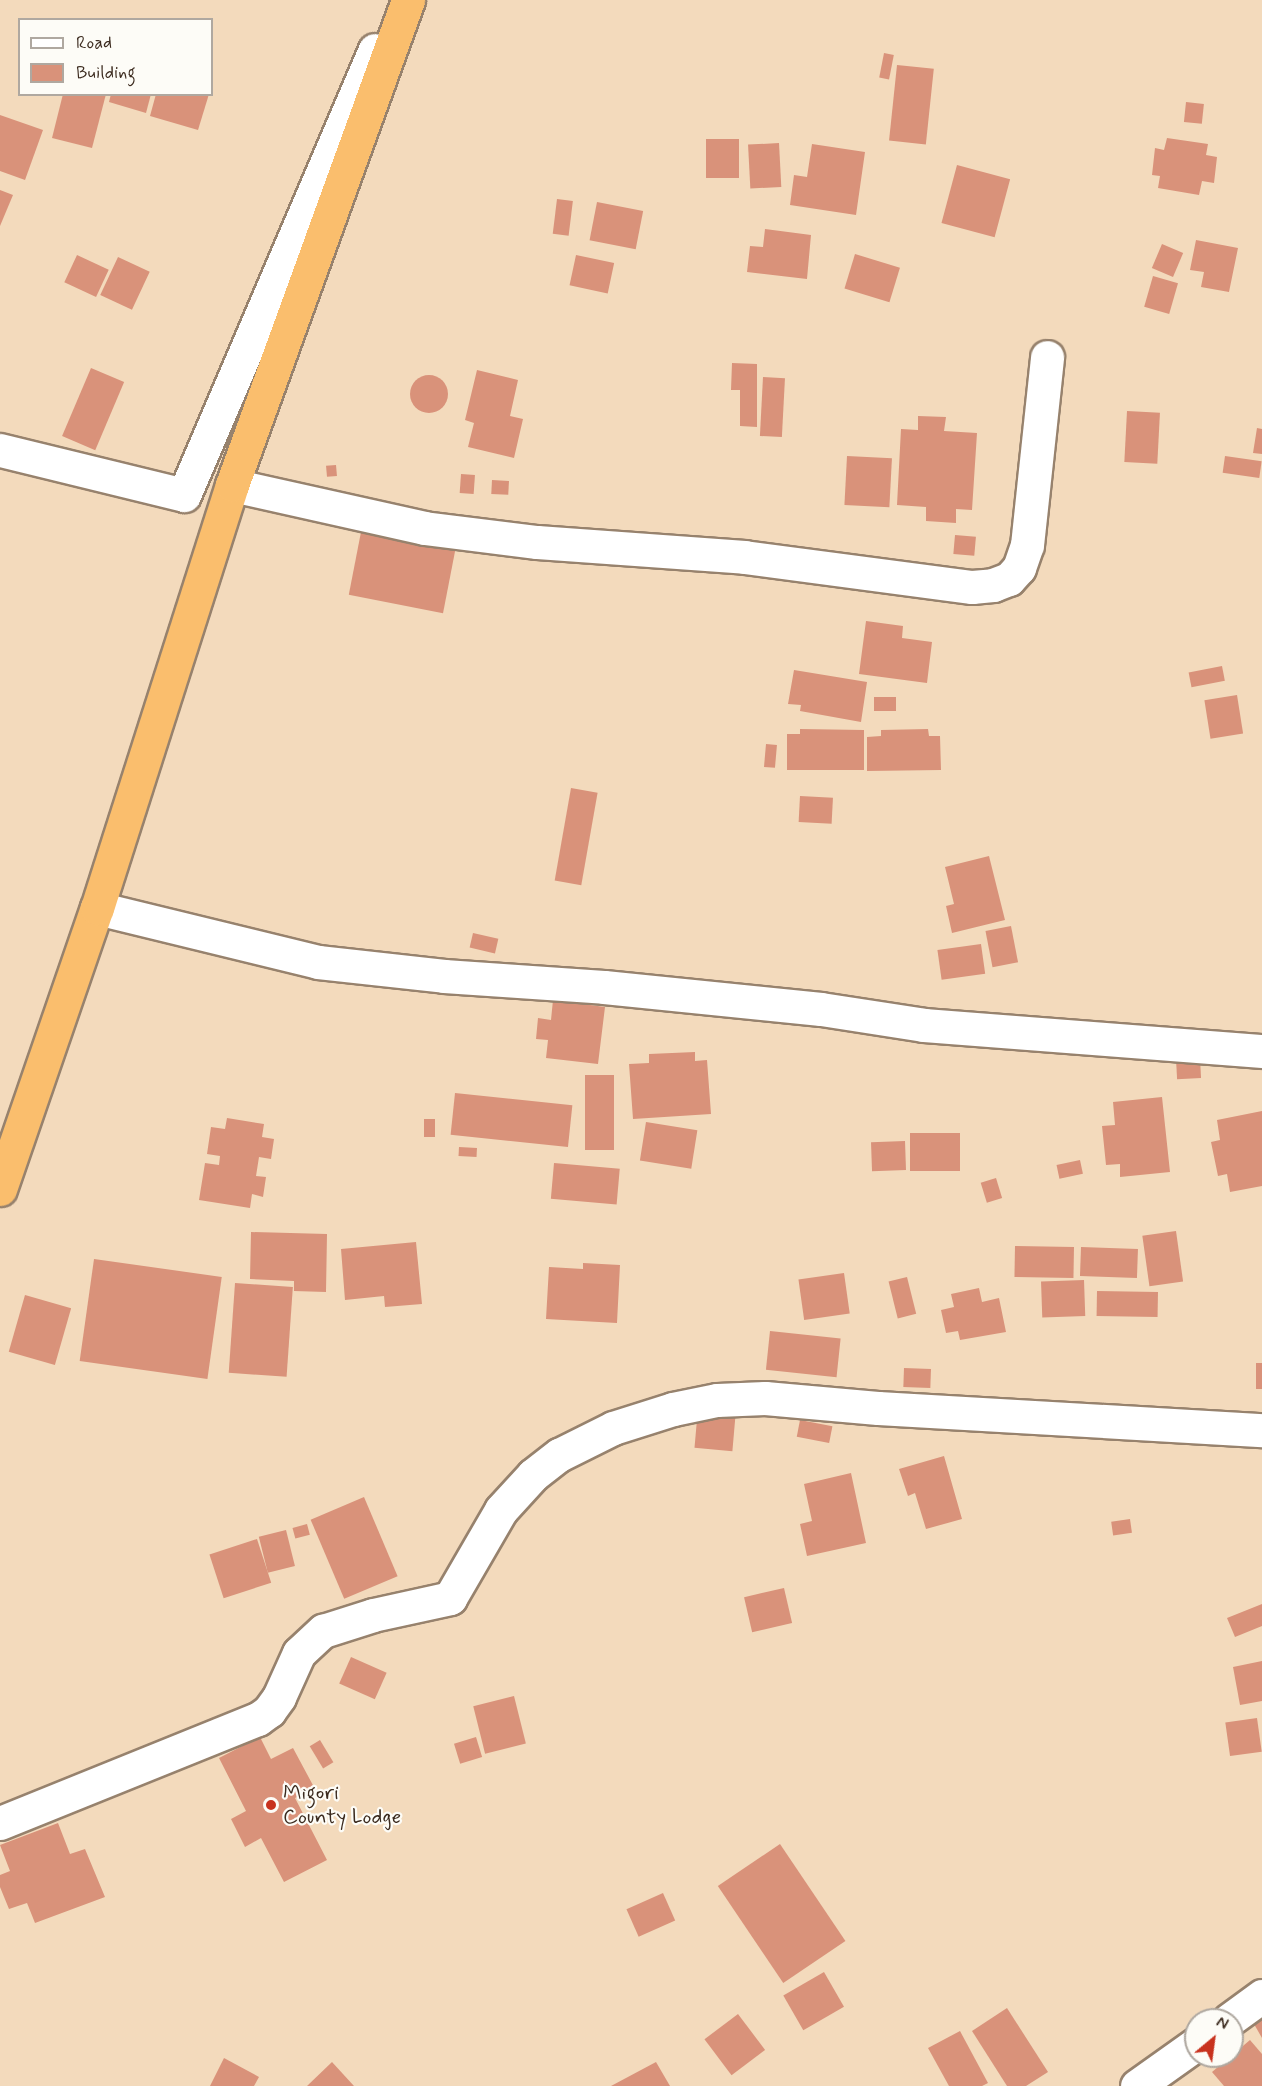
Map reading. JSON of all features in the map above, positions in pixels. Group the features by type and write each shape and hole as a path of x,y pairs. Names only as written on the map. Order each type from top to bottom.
{"highway":[{"path":"0,1189 97,909 232,485 408,0"}],"street":[{"path":"0,450 184,495 396,0"},
{"path":"232,485 424,528 537,542 744,557 972,587 993,585 1009,579 1019,568 1027,545 1047,357"},
{"path":"97,909 318,962 444,976 604,987 821,1009 924,1025 1262,1051"},
{"path":"0,1823 258,1719 269,1711 279,1697 299,1653 322,1631 373,1615 450,1598 501,1510 533,1475 559,1455 613,1428 673,1409 717,1400 765,1398 878,1408 1262,1430"},
{"path":"1244,2009 1262,1996"},
{"path":"1137,2086 1184,2053"}],"building":[{"path":"884,53 894,55 889,79 879,78"},
{"path":"897,65 934,69 926,144 889,141"},
{"path":"62,96 105,96 92,148 52,138"},
{"path":"110,96 150,96 146,113 109,102"},
{"path":"155,96 208,96 198,130 150,116"},
{"path":"1186,102 1204,104 1202,124 1184,122"},
{"path":"0,115 43,130 25,180 0,171"},
{"path":"1167,138 1208,144 1206,155 1217,157 1214,183 1202,181 1199,195 1158,188 1160,176 1152,175 1155,148 1164,150"},
{"path":"706,139 739,139 739,178 706,178"},
{"path":"779,143 781,187 750,189 748,145"},
{"path":"812,144 865,152 856,215 790,205 794,175 807,177"},
{"path":"957,165 1010,179 995,237 941,223"},
{"path":"0,190 13,195 0,226"},
{"path":"557,199 573,201 569,236 553,234"},
{"path":"597,202 643,211 636,249 590,240"},
{"path":"765,229 811,235 807,279 747,272 750,246 763,247"},
{"path":"1196,240 1238,248 1229,292 1201,287 1204,272 1190,270"},
{"path":"1162,244 1183,253 1173,277 1152,268"},
{"path":"855,254 900,268 889,302 844,288"},
{"path":"77,255 109,270 96,297 64,282"},
{"path":"576,255 614,263 608,293 570,285"},
{"path":"118,257 150,272 132,310 100,295"},
{"path":"1153,276 1178,283 1169,314 1144,307"},
{"path":"732,363 757,364 757,427 740,426 740,390 731,390"},
{"path":"91,368 124,382 95,450 62,436"},
{"path":"477,370 518,380 510,416 523,419 514,458 468,447 474,423 465,420"},
{"path":"429,375 443,380 448,394 443,408 429,413 415,408 410,394 415,380"},
{"path":"763,377 785,378 782,437 760,436"},
{"path":"1127,411 1160,413 1157,464 1124,462"},
{"path":"918,416 946,417 944,431 977,433 972,510 956,509 956,523 926,521 926,507 897,505 901,429 918,430"},
{"path":"1257,428 1262,429 1262,454 1253,453"},
{"path":"847,456 892,458 889,507 844,505"},
{"path":"1225,456 1262,461 1259,478 1223,473"},
{"path":"336,465 337,476 327,477 326,466"},
{"path":"461,474 475,475 474,494 460,493"},
{"path":"492,480 509,481 508,495 491,494"},
{"path":"361,532 455,550 443,613 349,595"},
{"path":"955,535 976,537 974,556 953,554"},
{"path":"866,621 903,626 902,638 932,642 927,683 859,674"},
{"path":"1222,666 1225,681 1191,687 1189,672"},
{"path":"794,670 867,682 861,722 800,711 801,705 788,704"},
{"path":"1237,695 1243,734 1211,739 1204,700"},
{"path":"874,697 896,697 896,711 874,711"},
{"path":"800,729 864,730 864,770 787,770 787,734 800,734"},
{"path":"928,729 929,736 940,736 941,770 867,771 867,737 881,736 881,730"},
{"path":"766,744 777,745 775,768 764,767"},
{"path":"571,788 598,793 581,885 555,881"},
{"path":"800,796 833,798 832,824 799,822"},
{"path":"989,856 1005,920 952,933 946,906 954,904 945,867"},
{"path":"1011,926 1018,962 993,967 985,931"},
{"path":"473,933 498,939 495,953 470,948"},
{"path":"981,944 985,974 942,980 937,950"},
{"path":"553,1000 605,1007 598,1064 546,1058 548,1040 536,1039 538,1018 551,1020"},
{"path":"695,1052 695,1061 707,1060 711,1114 633,1119 629,1064 649,1063 649,1054"},
{"path":"1200,1058 1201,1078 1177,1079 1176,1059"},
{"path":"585,1075 614,1075 614,1150 585,1150"},
{"path":"455,1093 572,1105 568,1147 451,1135"},
{"path":"1162,1097 1170,1172 1120,1177 1120,1164 1106,1165 1102,1126 1115,1125 1113,1102"},
{"path":"1262,1111 1262,1186 1230,1192 1227,1174 1218,1176 1211,1142 1220,1140 1217,1120"},
{"path":"227,1118 264,1124 262,1137 274,1139 271,1159 259,1157 256,1176 266,1177 263,1197 252,1194 250,1208 199,1200 205,1163 219,1165 220,1156 207,1154 211,1127 225,1129"},
{"path":"424,1119 435,1119 435,1137 424,1137"},
{"path":"646,1122 697,1130 691,1169 640,1161"},
{"path":"910,1133 960,1133 960,1171 910,1171"},
{"path":"905,1141 906,1170 872,1171 871,1142"},
{"path":"459,1147 477,1148 477,1157 459,1156"},
{"path":"1080,1160 1083,1174 1059,1179 1057,1165"},
{"path":"554,1163 620,1169 617,1205 551,1199"},
{"path":"996,1178 1002,1198 987,1203 981,1183"},
{"path":"1176,1231 1183,1282 1149,1286 1142,1236"},
{"path":"251,1232 327,1234 326,1292 294,1291 294,1281 250,1279"},
{"path":"416,1242 422,1304 385,1307 384,1296 345,1300 341,1249"},
{"path":"1015,1246 1074,1247 1073,1278 1014,1277"},
{"path":"1081,1247 1138,1249 1137,1278 1080,1276"},
{"path":"94,1259 222,1277 207,1379 80,1361"},
{"path":"583,1263 620,1265 617,1323 546,1319 549,1267 583,1269"},
{"path":"844,1273 850,1314 804,1320 798,1279"},
{"path":"907,1277 916,1314 898,1318 889,1282"},
{"path":"1084,1280 1085,1316 1042,1317 1041,1282"},
{"path":"235,1283 293,1287 287,1377 229,1373"},
{"path":"979,1288 982,1302 999,1298 1006,1332 960,1340 958,1331 946,1333 941,1310 954,1307 951,1294"},
{"path":"1097,1291 1158,1292 1158,1317 1097,1316"},
{"path":"25,1295 71,1308 55,1365 9,1352"},
{"path":"770,1331 841,1338 837,1377 766,1370"},
{"path":"1256,1363 1262,1363 1262,1389 1256,1389"},
{"path":"904,1368 931,1369 930,1388 903,1387"},
{"path":"698,1408 736,1411 732,1451 695,1448"},
{"path":"800,1420 832,1426 829,1443 797,1437"},
{"path":"944,1456 962,1519 926,1529 915,1493 908,1496 899,1469"},
{"path":"851,1473 866,1543 807,1556 800,1524 812,1521 804,1484"},
{"path":"364,1497 398,1576 344,1599 311,1520"},
{"path":"1130,1519 1132,1533 1113,1536 1111,1522"},
{"path":"307,1524 310,1535 295,1539 293,1528"},
{"path":"286,1530 295,1566 268,1573 259,1537"},
{"path":"257,1539 271,1583 224,1598 209,1554"},
{"path":"784,1588 792,1623 752,1632 744,1597"},
{"path":"1262,1604 1262,1626 1235,1637 1227,1618"},
{"path":"351,1657 387,1673 375,1699 339,1683"},
{"path":"1262,1661 1262,1701 1240,1705 1233,1667"},
{"path":"514,1696 526,1744 485,1754 473,1706"},
{"path":"1257,1718 1262,1752 1230,1756 1225,1722"},
{"name":"Migori County Lodge","path":"260,1737 271,1759 293,1748 315,1789 295,1798 327,1860 284,1882 261,1838 245,1847 231,1819 246,1811 219,1758"},
{"path":"476,1737 482,1757 460,1764 454,1744"},
{"path":"320,1740 333,1762 323,1768 310,1746"},
{"path":"58,1823 70,1854 85,1849 105,1897 35,1923 27,1903 9,1909 0,1887 0,1875 10,1871 0,1845"},
{"path":"780,1844 845,1941 783,1983 718,1886"},
{"path":"663,1893 675,1920 639,1937 626,1909"},
{"path":"824,1972 844,2007 803,2030 783,1996"},
{"path":"1007,2008 1048,2072 1026,2086 1007,2086 972,2031"},
{"path":"1262,2010 1262,2038 1250,2017"},
{"path":"738,2014 765,2050 732,2075 704,2039"},
{"path":"960,2031 988,2083 982,2086 949,2086 928,2048"},
{"path":"1250,2040 1262,2054 1262,2086 1224,2086 1212,2072 1217,2068 1244,2068 1244,2045"},
{"path":"224,2058 259,2077 254,2086 210,2086"},
{"path":"332,2062 354,2086 307,2086"},
{"path":"656,2062 670,2086 611,2086"}],"place":[{"name":"Migori County Lodge","path":"271,1805"}]}
